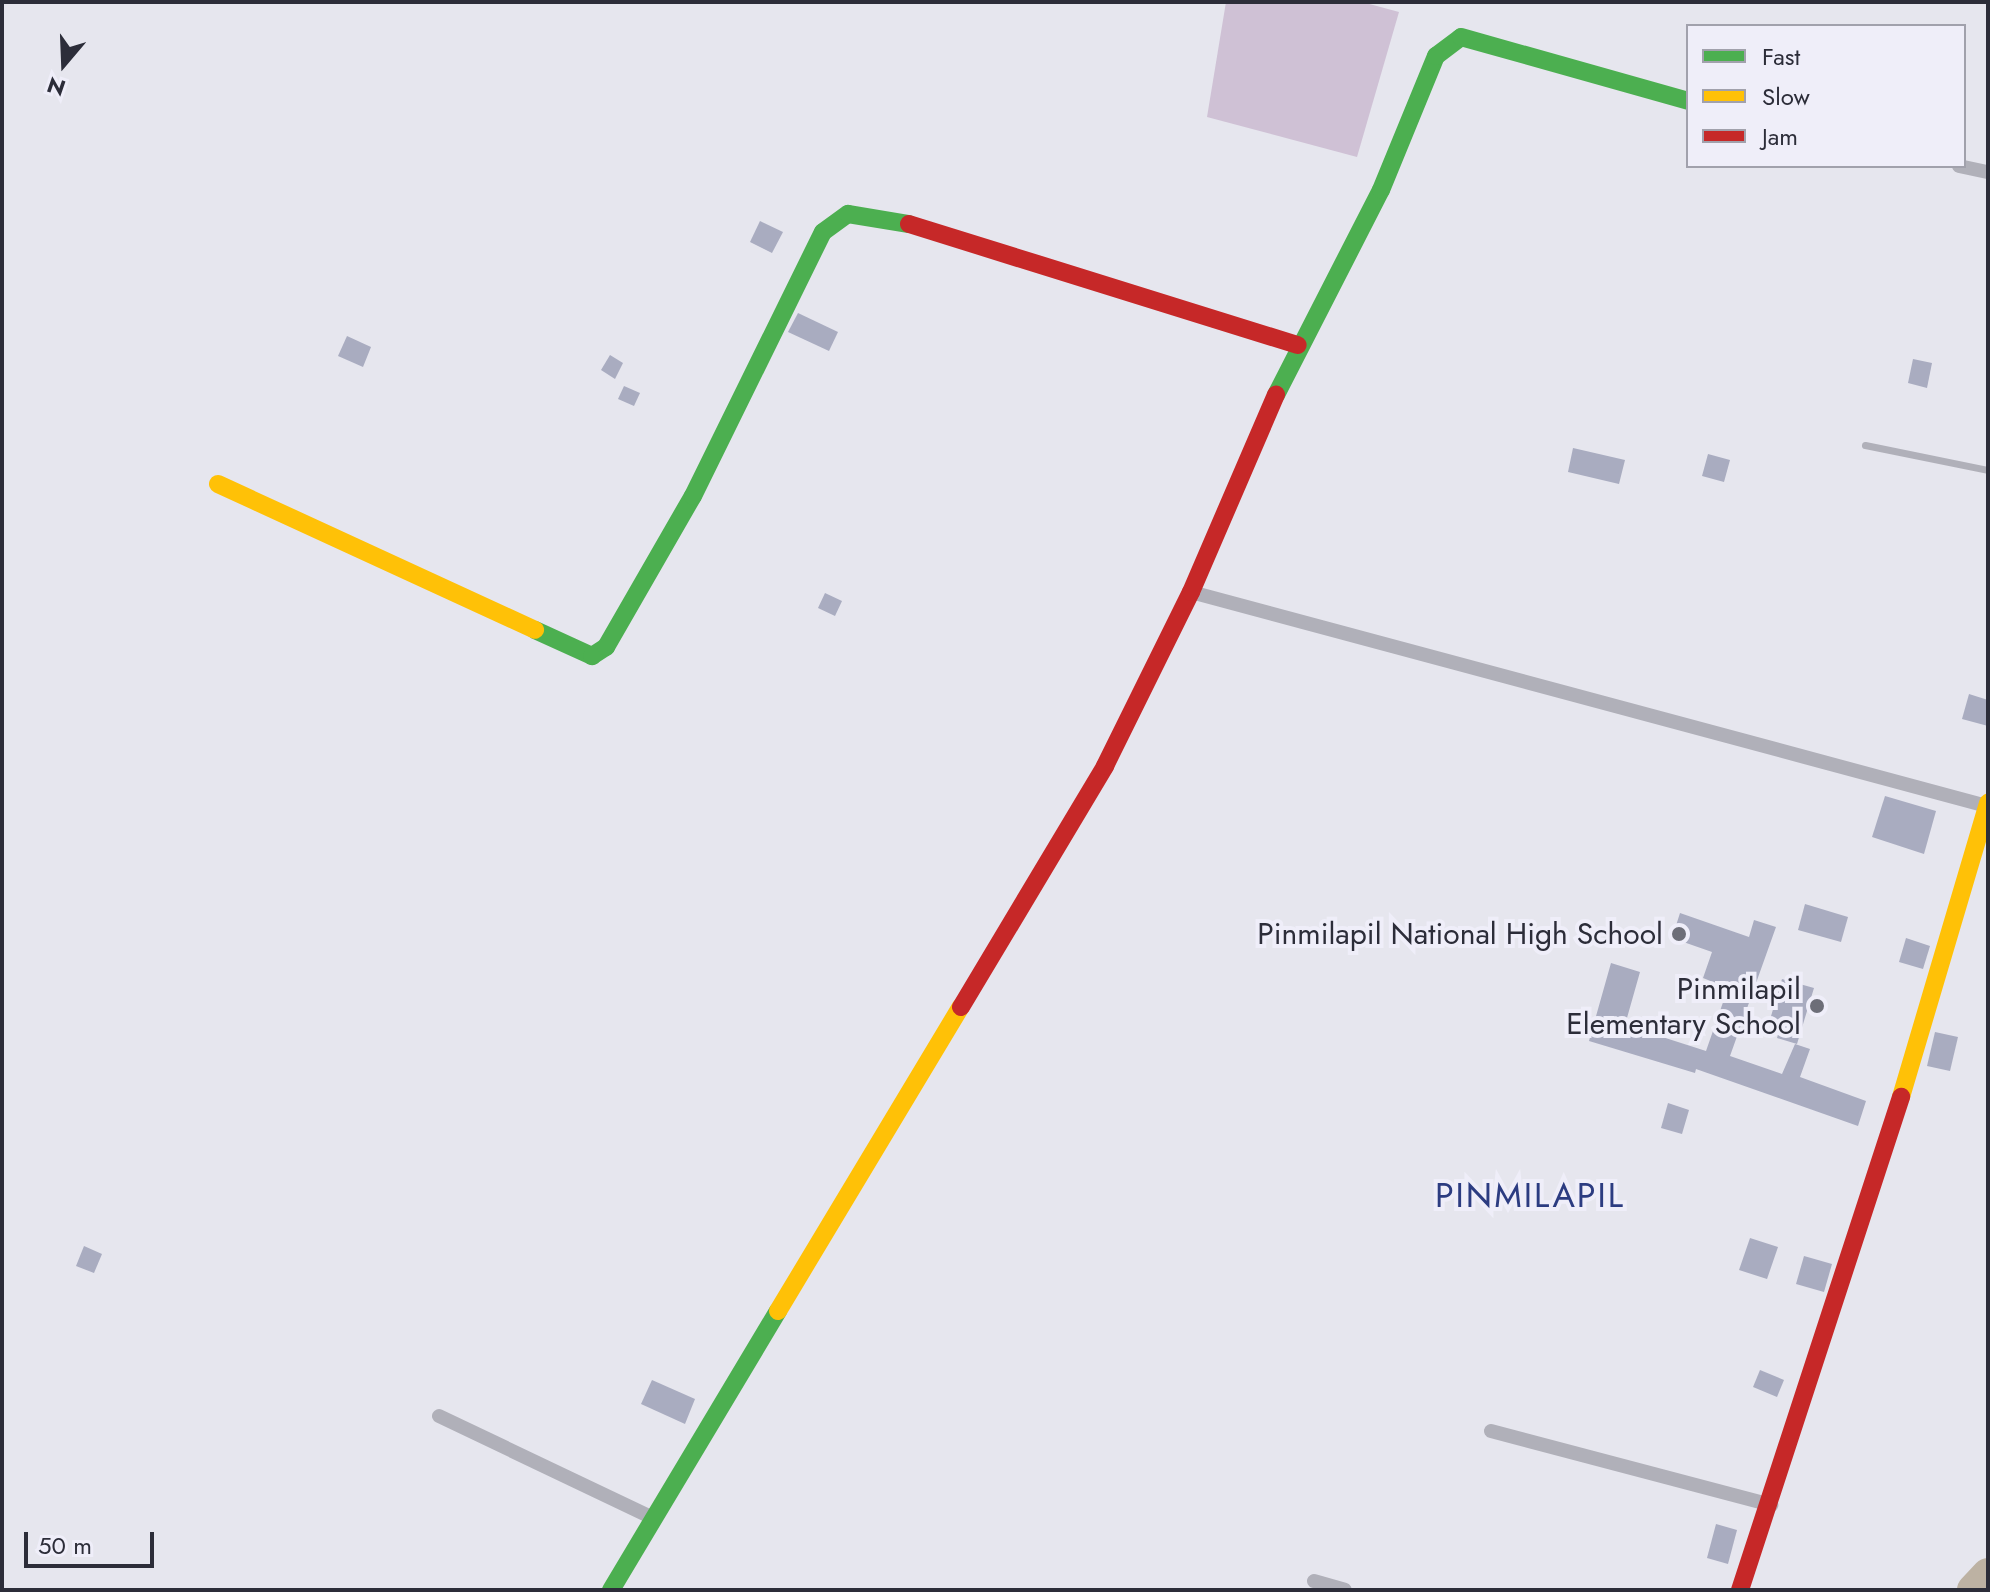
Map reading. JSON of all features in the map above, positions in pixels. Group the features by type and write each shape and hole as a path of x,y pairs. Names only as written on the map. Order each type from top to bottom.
{"street":[{"path":"611,1590 651,1517 1105,766 1191,592 1298,345 1381,190 1436,56 1451,41 1461,37 1686,100"},
{"path":"1966,167 1988,172"},
{"path":"218,484 592,656 606,647 693,496 823,232 848,214 865,213 913,225 1298,345"},
{"path":"1191,592 1988,804 1864,1221 1740,1590"},
{"path":"439,1416 651,1517"},
{"path":"1491,1431 1771,1505"},
{"path":"1314,1581 1345,1590"}],"lane":[{"path":"1865,445 1988,470"}],"shaded area":[{"path":"1226,2 1362,2 1399,12 1357,157 1207,117"}],"building":[{"path":"760,221 783,232 772,253 750,242"},
{"path":"798,313 838,332 829,351 788,332"},
{"path":"347,336 371,347 363,367 338,356"},
{"path":"610,355 623,363 615,379 601,370"},
{"path":"1913,359 1932,363 1927,388 1908,383"},
{"path":"624,386 640,393 634,406 618,399"},
{"path":"1573,448 1625,460 1619,484 1568,472"},
{"path":"1708,454 1730,460 1724,482 1702,476"},
{"path":"825,593 842,601 835,616 818,608"},
{"path":"1969,694 1988,700 1988,726 1962,719"},
{"path":"1885,796 1936,811 1924,854 1872,837"},
{"path":"1805,904 1848,917 1841,942 1798,930"},
{"path":"1680,913 1749,937 1754,920 1776,927 1730,1056 1782,1074 1795,1044 1810,1049 1800,1077 1866,1101 1858,1126 1696,1069 1695,1073 1589,1041 1611,963 1640,972 1625,1025 1706,1051 1728,988 1703,978 1712,952 1672,938"},
{"path":"1906,938 1930,946 1923,969 1899,962"},
{"path":"1782,979 1814,988 1797,1044 1777,1038 1780,1027 1769,1023"},
{"path":"1935,1032 1958,1037 1950,1071 1927,1066"},
{"path":"1668,1103 1689,1110 1682,1134 1661,1128"},
{"path":"1750,1238 1778,1247 1767,1279 1739,1270"},
{"path":"84,1246 102,1254 94,1273 76,1266"},
{"path":"1804,1256 1832,1264 1824,1292 1796,1284"},
{"path":"1760,1370 1784,1380 1777,1397 1753,1387"},
{"path":"652,1380 695,1399 685,1424 641,1404"},
{"path":"1716,1524 1737,1530 1728,1564 1707,1558"}],"waterway":[{"path":"1973,1590 1988,1574"}],"traffic: fast":[{"path":"1276,395 1381,190 1436,56 1461,37 1686,100"},
{"path":"535,630 592,656 606,647 693,496 823,232 848,214 909,224"},
{"path":"611,1590 778,1311"}],"traffic: slow":[{"path":"218,484 535,630"},
{"path":"1901,1097 1988,803"},
{"path":"778,1311 961,1007"}],"traffic: jam":[{"path":"909,224 1298,345"},
{"path":"961,1007 1105,766 1191,592 1276,395"},
{"path":"1740,1590 1901,1097"}],"place":[{"name":"Pinmilapil National High School","path":"1679,934"},
{"name":"Pinmilapil Elementary School","path":"1817,1006"}],"district":[{"name":"PINMILAPIL","path":"1530,1196"}]}
